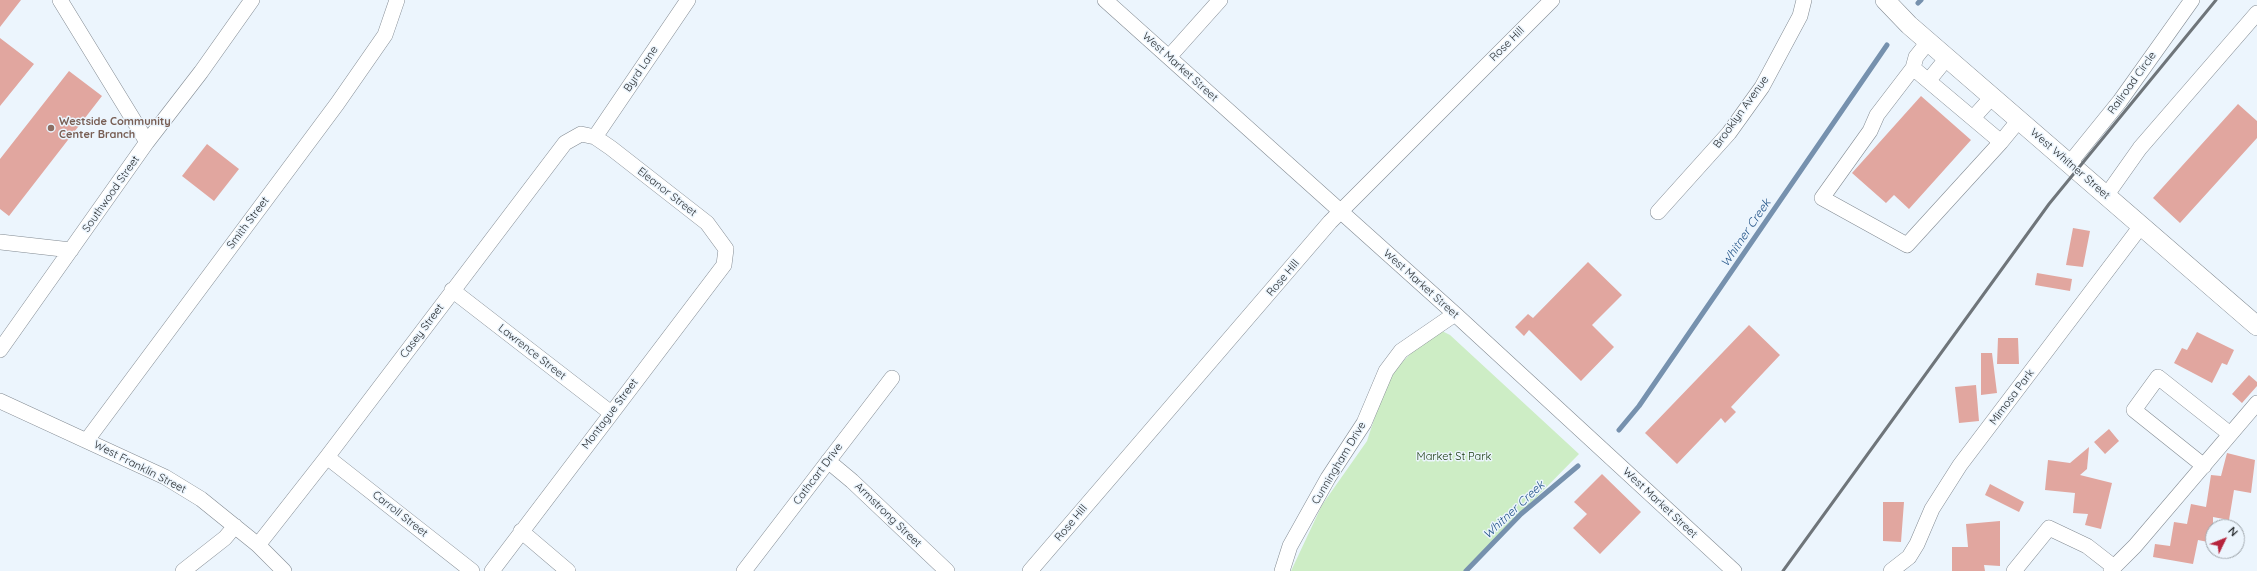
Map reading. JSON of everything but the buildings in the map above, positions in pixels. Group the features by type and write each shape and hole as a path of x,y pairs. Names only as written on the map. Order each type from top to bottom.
{"main road":[{"name":"West Whitner Street","path":"1885,0 1928,42 2257,326"}],"street":[{"path":"60,0 147,142"},
{"name":"Southwood Street","path":"0,350 147,142 201,72 252,0"},
{"name":"Smith Street","path":"87,440 337,104 385,35 397,0"},
{"name":"Byrd Lane","path":"595,137 688,0"},
{"name":"West Market Street","path":"1105,0 1455,314 1734,571"},
{"path":"1169,57 1220,0"},
{"name":"Rose Hill","path":"1030,571 1130,452 1234,336 1340,211 1552,0"},
{"name":"Brooklyn Avenue","path":"1658,212 1729,133 1762,87 1800,16 1804,0"},
{"name":"Railroad Circle","path":"2069,164 2120,101 2192,0"},
{"path":"2106,196 2140,148 2257,14"},
{"path":"1928,42 1916,57 1913,68 1877,115 1870,131 1822,198 1906,245 2001,142 2019,120"},
{"path":"1929,80 1947,58"},
{"path":"1913,68 2001,142"},
{"path":"1973,118 1992,97"},
{"name":"Casey Street","path":"258,545 327,457 452,290 566,143 581,134 595,137"},
{"name":"Eleanor Street","path":"595,137 708,223 726,249 725,256"},
{"name":"Mimosa Park","path":"1891,571 1909,557 1932,508 1960,465 2142,226"},
{"path":"0,242 71,250"},
{"name":"Montague Street","path":"492,571 724,265 725,256"},
{"name":"Lawrence Street","path":"452,290 612,413"},
{"name":"Cunningham Drive","path":"1282,571 1290,546 1328,478 1364,422 1386,371 1401,351 1455,314"},
{"path":"2204,466 2134,410 2158,377 2230,434"},
{"name":"Cathcart Drive","path":"744,571 892,378"},
{"name":"West Franklin Street","path":"0,401 165,477 201,499 258,545 284,571"},
{"path":"2014,571 2049,528 2086,546 2112,569 2135,546 2257,403"},
{"name":"Carroll Street","path":"327,457 472,571"},
{"name":"Armstrong Street","path":"828,461 852,481 947,571"},
{"path":"183,571 225,538 235,526"},
{"path":"521,531 568,571"}],"green space":[{"name":"Market St Park","path":"1442,331 1450,335 1579,454 1464,571 1291,571 1322,505 1367,441 1383,392 1393,372 1411,353"}],"waterway":[{"name":"Whitner Creek","path":"1918,3 1921,0"},
{"name":"Whitner Creek","path":"1619,430 1639,406 1887,45"},
{"name":"Whitner Creek","path":"1466,571 1521,514 1578,466"}],"railway":[{"path":"1783,571 2049,204 2216,0"}],"place":[{"name":"Westside Community Center Branch","path":"51,128"}]}
